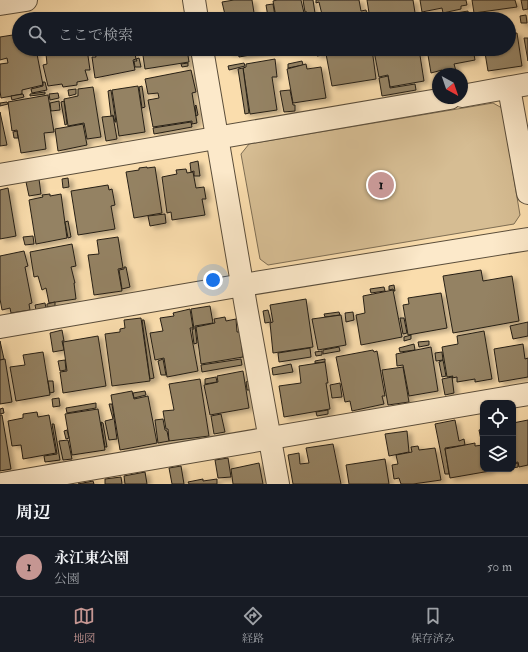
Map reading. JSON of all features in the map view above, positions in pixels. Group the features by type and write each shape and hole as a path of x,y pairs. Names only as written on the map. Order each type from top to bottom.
{"street":[{"path":"0,4 26,0"},
{"path":"194,0 196,12"},
{"path":"203,56 242,285 278,484"},
{"path":"468,95 518,86 528,193"},
{"path":"0,175 432,101"},
{"path":"0,327 242,285 528,239"},
{"path":"2,484 528,394"}],"shaded area":[{"path":"493,103 502,108 520,215 514,224 268,265 260,259 241,154 249,144"}],"building":[{"path":"252,0 254,12 224,12 222,2"},
{"path":"301,0 304,12 275,12 273,1"},
{"path":"303,0 313,0 315,12 305,12"},
{"path":"316,0 359,0 361,11 366,10 366,12 321,12 319,2 316,3"},
{"path":"367,0 413,0 415,12 369,12"},
{"path":"420,0 466,0 467,5 461,6 461,9 443,12 442,8 422,12"},
{"path":"472,0 515,0 517,7 481,12 474,12"},
{"path":"521,0 528,0 528,9 523,10"},
{"path":"273,4 274,12 267,12 266,5"},
{"path":"526,15 527,23 521,23 520,16"},
{"path":"516,33 522,66 488,71 486,56 516,56"},
{"path":"12,35 12,56 37,56 43,85 22,90 22,94 1,98 0,64 8,63 7,58 0,60 0,37"},
{"path":"524,38 528,38 528,61"},
{"path":"46,56 88,56 90,70 85,70 88,80 77,82 77,85 63,87 62,84 48,86 43,65 47,64"},
{"path":"135,56 136,59 133,60 135,70 95,78 92,57"},
{"path":"143,56 188,56 189,62 145,69"},
{"path":"326,56 373,56 376,79 332,86"},
{"path":"375,56 420,56 424,81 390,87 388,75 379,77"},
{"path":"428,56 474,56 475,60 454,64 455,68 432,68 432,73"},
{"path":"139,58 141,67 135,67 134,61 137,61 136,59"},
{"path":"275,59 277,77 272,77 277,110 250,114 243,68 246,67 246,64"},
{"path":"302,61 303,65 288,68 288,64"},
{"path":"188,63 188,66 182,67 181,64"},
{"path":"244,63 245,66 229,70 228,66"},
{"path":"306,64 307,69 321,67 326,98 293,103 287,69"},
{"path":"243,68 249,113 245,114 238,69"},
{"path":"191,70 196,92 192,93 197,123 192,124 192,121 153,127 148,100 159,98 158,93 148,94 145,79"},
{"path":"388,76 390,88 415,84 416,90 382,96 379,78"},
{"path":"43,82 45,82 47,90 32,93 31,89 43,86"},
{"path":"138,86 145,132 119,136 112,90"},
{"path":"142,86 145,107 142,108 139,87"},
{"path":"93,87 101,137 87,139 84,123 68,126 64,99 78,96 78,89"},
{"path":"76,89 76,94 69,96 68,90"},
{"path":"111,90 116,122 113,115 111,116 108,91"},
{"path":"290,90 293,105 295,105 295,111 284,112 280,91"},
{"path":"45,92 45,94 30,96 30,94"},
{"path":"58,93 59,98 50,100 49,94"},
{"path":"23,94 24,97 12,100 11,96"},
{"path":"48,95 54,132 44,133 46,149 21,153 17,130 12,131 8,102"},
{"path":"59,101 60,110 51,111 50,103"},
{"path":"64,101 67,124 65,125 61,102"},
{"path":"7,102 8,104 0,106 0,103"},
{"path":"196,105 198,115 196,116 195,106"},
{"path":"0,112 7,145 0,146"},
{"path":"113,116 117,139 106,141 102,117"},
{"path":"191,122 192,127 154,134 153,128"},
{"path":"83,124 87,145 58,151 55,129"},
{"path":"17,131 18,138 14,138 13,132"},
{"path":"198,161 200,176 194,176 194,171 191,172 190,163"},
{"path":"147,167 155,167 162,213 134,218 126,172"},
{"path":"186,169 187,173 193,172 196,188 204,187 206,199 202,199 205,215 172,220 171,212 167,213 162,177 177,174 176,170"},
{"path":"68,178 69,187 63,188 62,179"},
{"path":"39,179 41,194 29,196 26,182"},
{"path":"108,185 109,190 112,189 115,205 111,206 115,229 78,235 71,191"},
{"path":"8,188 16,236 0,239 0,190"},
{"path":"50,194 50,196 61,194 67,238 36,244 29,200 43,197 42,195"},
{"path":"165,214 166,223 150,226 148,216"},
{"path":"68,221 71,237 68,238 65,222"},
{"path":"33,236 34,244 25,245 23,237"},
{"path":"118,237 123,268 118,269 122,291 94,295 88,255 99,254 97,240"},
{"path":"72,244 76,266 71,267 75,283 76,299 49,303 46,288 42,290 38,276 34,277 30,252"},
{"path":"24,251 28,266 25,267 32,303 29,304 30,310 11,313 10,308 2,310 0,299 0,256"},
{"path":"124,267 126,267 130,287 122,289 119,270 124,269"},
{"path":"481,270 483,281 512,276 519,321 453,333 443,276"},
{"path":"394,285 395,291 393,289 389,290 389,286"},
{"path":"384,287 385,291 371,293 370,289"},
{"path":"393,290 402,337 361,345 356,315 365,313 363,296"},
{"path":"441,293 447,328 408,335 403,305 409,304 408,298"},
{"path":"306,299 313,347 273,353 270,323 273,322 270,305"},
{"path":"55,302 55,306 47,307 47,304"},
{"path":"45,303 46,308 36,310 35,305"},
{"path":"210,306 213,323 195,326 197,343 194,344 192,329 194,329 191,309"},
{"path":"190,309 193,328 190,328 198,371 167,377 164,358 155,360 150,333 163,331 160,318 174,316 173,313"},
{"path":"268,310 271,322 265,323 263,311"},
{"path":"339,312 340,315 325,317 324,314"},
{"path":"353,312 354,320 346,322 345,313"},
{"path":"341,315 346,345 318,350 312,319"},
{"path":"225,317 226,321 236,319 237,332 240,332 243,357 201,364 196,327 215,323 214,319"},
{"path":"141,318 150,381 112,386 105,334 120,332 120,329 125,328 124,320"},
{"path":"400,318 404,318 407,333 403,334"},
{"path":"142,320 144,320 154,378 150,379"},
{"path":"528,322 528,336 513,339 510,326"},
{"path":"62,330 64,350 53,352 50,333"},
{"path":"484,331 492,379 475,382 475,379 457,382 457,377 447,377 442,347 458,344 457,336"},
{"path":"411,335 411,339 404,341 404,337"},
{"path":"98,336 106,386 63,393 60,372 67,371 63,342"},
{"path":"0,341 4,359 0,360"},
{"path":"429,341 429,345 419,347 418,342"},
{"path":"414,344 415,350 400,352 399,348"},
{"path":"523,344 525,359 528,358 528,377 499,382 494,349"},
{"path":"339,347 340,351 323,354 323,350"},
{"path":"431,347 438,391 409,396 403,365 397,366 396,354"},
{"path":"310,348 311,357 279,362 278,353"},
{"path":"373,350 374,352 377,351 385,396 382,396 384,404 352,411 350,401 345,402 336,357"},
{"path":"322,351 322,355 316,356 315,352"},
{"path":"43,352 50,395 16,401 10,367 25,365 23,355"},
{"path":"442,352 443,360 436,361 435,353"},
{"path":"5,359 12,402 0,404 0,360"},
{"path":"163,359 166,375 161,375 158,361"},
{"path":"241,359 242,365 202,372 201,365"},
{"path":"325,359 325,362 315,363 315,361"},
{"path":"65,360 66,370 60,371 58,361"},
{"path":"443,360 446,376 442,377 439,362"},
{"path":"325,362 328,383 326,383 330,409 284,417 279,386 301,383 299,366"},
{"path":"291,364 293,372 273,375 272,368"},
{"path":"403,367 409,402 388,405 382,370"},
{"path":"243,371 249,408 210,415 204,385 218,382 217,376"},
{"path":"216,377 217,382 205,384 205,379"},
{"path":"452,377 454,393 445,395 442,379"},
{"path":"200,379 209,436 169,441 168,429 166,429 163,411 174,410 169,384"},
{"path":"48,381 53,381 54,392 50,393"},
{"path":"249,381 250,390 247,390 246,382"},
{"path":"340,383 342,397 332,398 330,385"},
{"path":"132,391 134,399 148,396 157,443 120,450 111,395"},
{"path":"145,391 146,395 134,398 133,393"},
{"path":"59,398 60,406 53,407 52,399"},
{"path":"96,403 96,408 67,413 66,408"},
{"path":"109,404 112,404 117,439 109,440 105,421 113,419"},
{"path":"3,408 4,413 0,414 0,409"},
{"path":"98,409 105,450 72,455 65,414"},
{"path":"328,410 328,414 317,416 316,412"},
{"path":"37,412 38,417 49,415 56,453 23,459 21,445 12,446 8,421 23,418 23,414"},
{"path":"221,414 225,432 214,434 211,416"},
{"path":"0,415 2,415 11,469 0,471"},
{"path":"163,419 169,441 158,443 155,420"},
{"path":"455,420 459,441 464,439 465,445 445,448 449,474 445,474 435,424"},
{"path":"528,420 528,465 519,467 518,462 516,462 516,422"},
{"path":"101,422 103,423 107,447 105,447"},
{"path":"52,424 54,424 60,460 45,462 44,456 57,454"},
{"path":"67,430 69,438 66,439 64,431"},
{"path":"407,431 409,452 389,456 385,434"},
{"path":"68,440 72,459 63,460 59,441"},
{"path":"475,443 475,446 480,445 480,472 484,472 450,478 445,449"},
{"path":"333,444 341,484 293,484 288,455 299,453 300,464 309,463 306,448"},
{"path":"418,446 419,450 435,448 441,480 401,484 399,478 394,479 392,465 398,464 396,455 412,452 411,447"},
{"path":"228,458 231,477 218,478 215,460"},
{"path":"385,459 389,484 349,484 346,465"},
{"path":"259,463 263,484 233,484 231,469"},
{"path":"181,466 184,484 172,484 169,468"},
{"path":"145,472 147,484 125,484 124,476"},
{"path":"121,477 122,484 105,484 105,479"},
{"path":"203,479 203,481 217,479 217,484 189,484 188,482"},
{"path":"93,481 94,484 78,484"}],"place":[{"name":"永江東公園","path":"381,185"}]}
